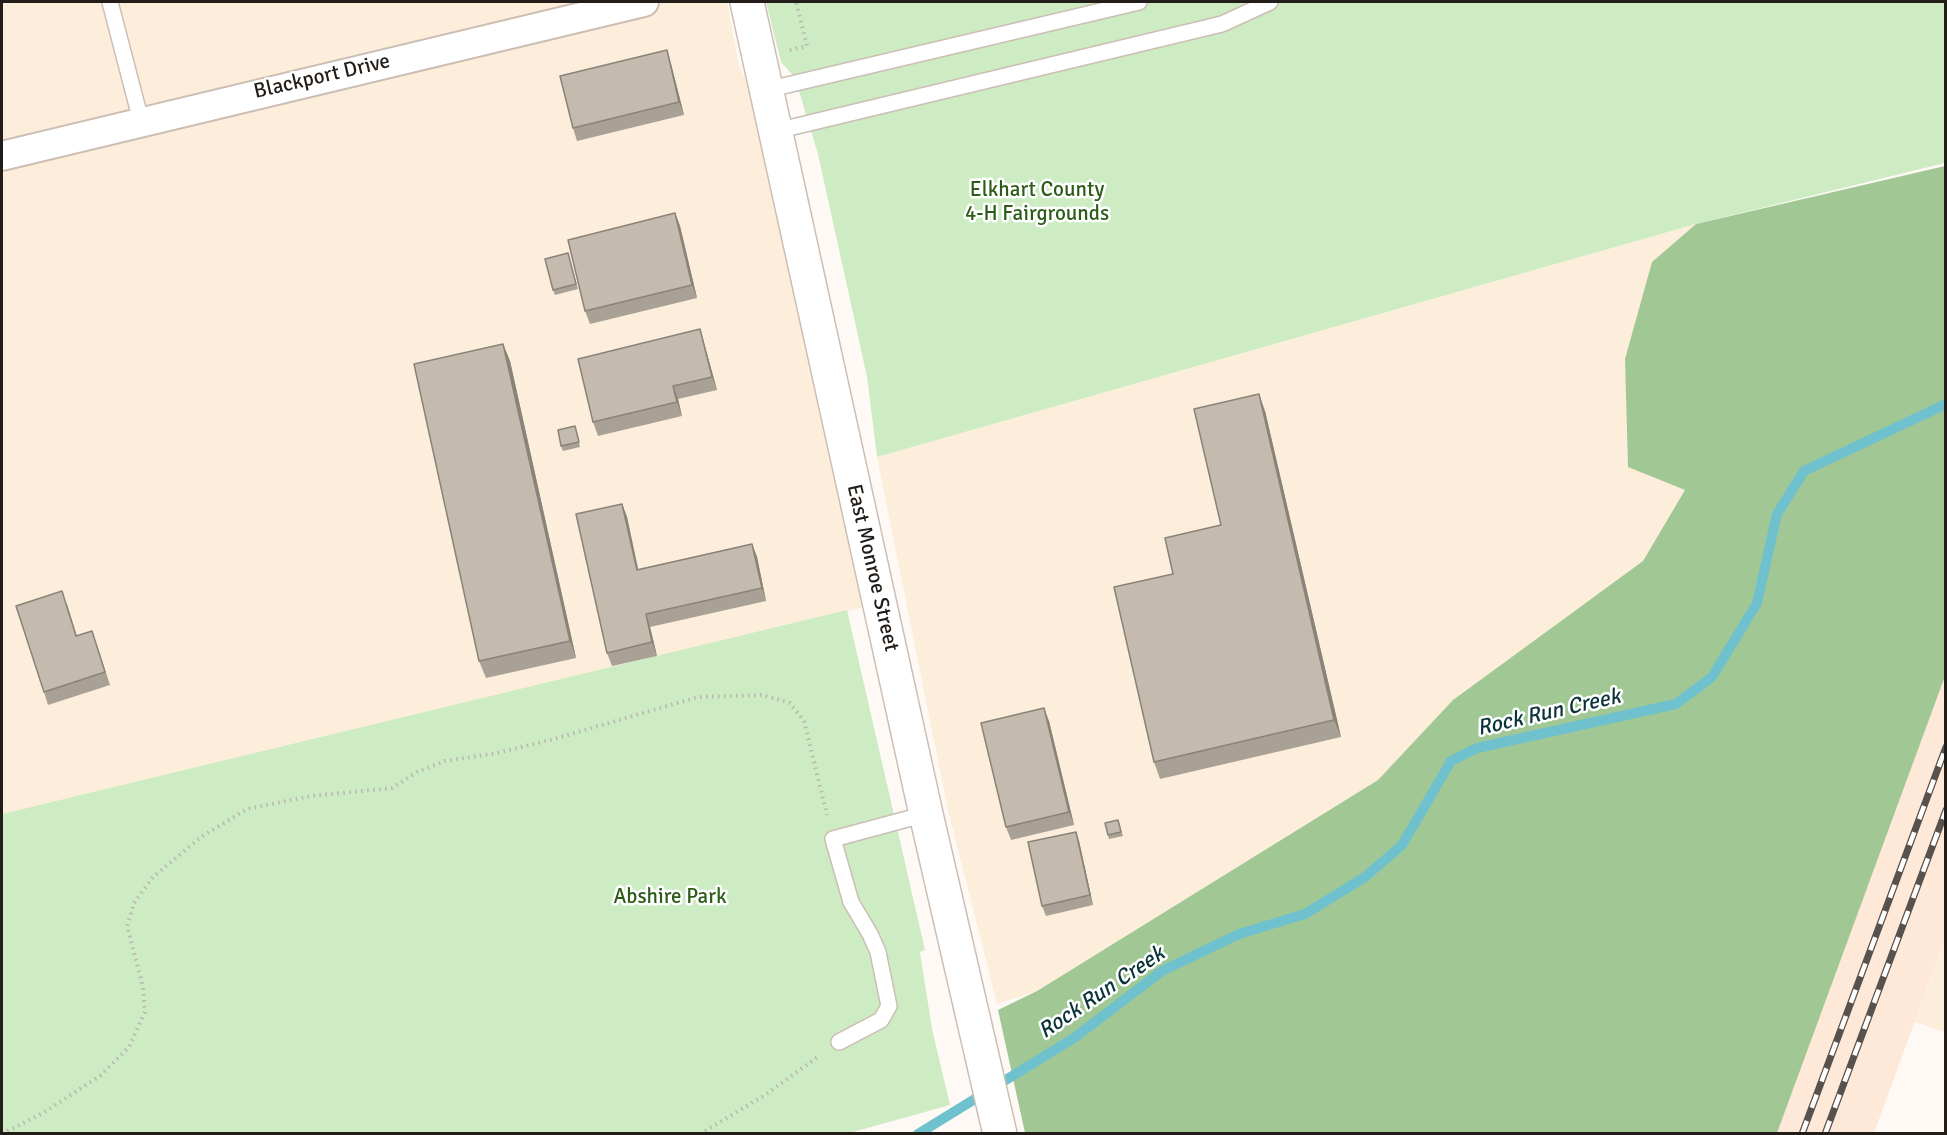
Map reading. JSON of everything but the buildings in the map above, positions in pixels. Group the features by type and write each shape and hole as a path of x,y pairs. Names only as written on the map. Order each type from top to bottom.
{"street":[{"name":"Blackport Drive","path":"2,156 593,8 644,2"},
{"name":"East Monroe Street","path":"747,2 926,814 1000,1134"}],"lane":[{"path":"110,2 141,121"},
{"path":"766,90 1138,2"},
{"path":"776,131 1222,24 1270,2"},
{"path":"839,1042 881,1020 889,1006 878,952 851,902 833,839 926,814"}],"path":[{"path":"796,2 807,46"},
{"path":"2,1134 43,1113 100,1076 129,1047 145,1012 143,987 127,926 134,903 153,877 193,844 247,809 311,796 392,788 417,772 445,761 497,753 554,739 698,698 763,695 790,703 804,721 833,839"},
{"path":"700,1134 765,1095 839,1042"}],"shaded area":[{"path":"2,2 727,2 739,66 754,96 869,606 2,814"},
{"path":"1696,224 1652,262 1685,490 1643,561 1453,700 1378,780 1037,991 997,1004 948,810 877,457"},
{"path":"1945,674 1945,939 1874,1133 1776,1134"},
{"path":"1945,939 1946,1032 1915,1022"}],"green space":[{"name":"Elkhart County 4-H Fairgrounds","path":"766,2 1945,2 1945,163 1696,224 877,457 867,377 818,154 795,78 781,62"},
{"path":"1945,166 1945,676 1777,1133 1025,1133 998,1010 1037,991 1378,780 1453,700 1643,561 1685,490 1628,467 1625,359 1652,262 1696,224"},
{"name":"Abshire Park","path":"847,610 925,950 920,952 932,1029 950,1105 846,1134 2,1133 2,814"}],"waterway":[{"name":"Rock Run Creek","path":"918,1134 1074,1038 1162,971 1239,934 1305,914 1365,877 1402,845 1451,761 1477,748 1676,704 1712,677 1757,603 1777,514 1804,471 1946,404"}],"railway":[{"path":"1802,1134 1946,747"},
{"path":"1825,1134 1946,810"}]}
